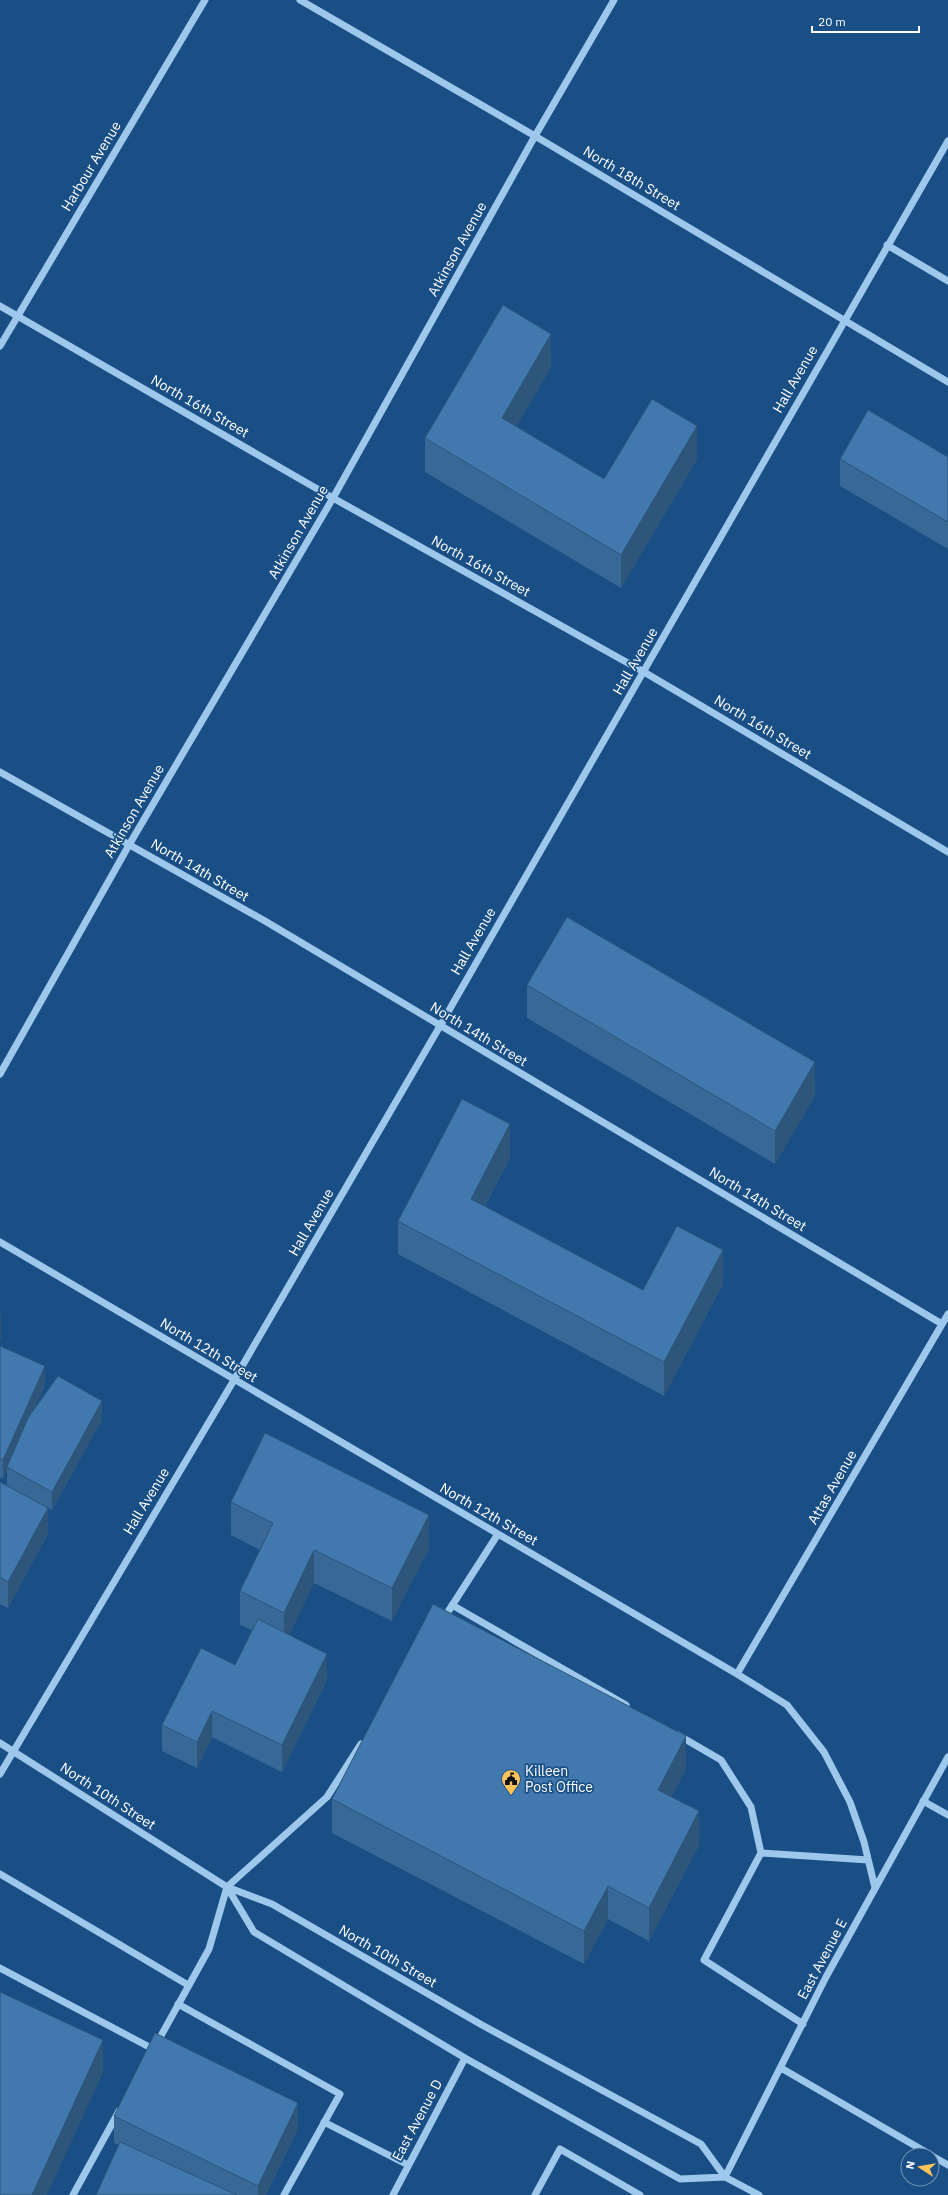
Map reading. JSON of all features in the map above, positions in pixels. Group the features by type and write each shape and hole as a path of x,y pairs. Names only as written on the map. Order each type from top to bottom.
{"street":[{"name":"Harbour Avenue","path":"0,346 205,0"},
{"name":"North 18th Street","path":"300,0 535,136 948,382"},
{"name":"Atkinson Avenue","path":"0,1074 129,845 333,498 535,136 614,0"},
{"name":"Hall Avenue","path":"0,1774 12,1750 234,1380 440,1026 644,672 843,320 948,141"},
{"path":"887,245 948,281"},
{"name":"North 16th Street","path":"0,306 333,498 644,672 948,852"},
{"name":"North 14th Street","path":"0,772 265,922 942,1324"},
{"name":"North 12th Street","path":"0,1242 737,1674 787,1705 824,1752 850,1802 864,1842 875,1888"},
{"name":"Attas Avenue","path":"737,1674 948,1314"},
{"path":"439,1626 498,1534"},
{"path":"452,1606 631,1708"},
{"path":"673,1732 721,1760 751,1807 761,1853 704,1960 803,2024"},
{"path":"149,2056 209,1949 227,1887 326,1797 366,1738"},
{"name":"North 10th Street","path":"0,1743 227,1887 272,1904 482,2025 701,2144 725,2177 759,2195"},
{"name":"East Avenue E","path":"725,2177 803,2024 875,1888 948,1757"},
{"path":"923,1801 948,1815"},
{"path":"761,1853 868,1860"},
{"path":"0,1874 188,1985"},
{"path":"227,1887 254,1932 465,2058 680,2179 725,2177"},
{"path":"0,1968 153,2049"},
{"path":"178,2004 340,2094 284,2195"},
{"name":"East Avenue D","path":"392,2195 465,2058"},
{"path":"781,2068 918,2147"},
{"path":"72,2195 123,2104"},
{"path":"324,2122 408,2165"},
{"path":"535,2195 560,2149 640,2195"}],"building":[{"path":"503,305 551,334 502,418 604,479 652,399 697,426 621,555 425,438"},
{"path":"868,410 948,457 948,522 840,459"},
{"path":"567,917 815,1062 775,1131 527,985"},
{"path":"462,1099 510,1124 471,1199 643,1290 677,1226 723,1250 664,1362 398,1221"},
{"path":"0,1346 45,1366 3,1460 0,1459"},
{"path":"58,1376 102,1401 52,1492 7,1467 28,1418"},
{"path":"265,1433 429,1515 392,1588 314,1550 284,1613 240,1591 273,1523 231,1502"},
{"path":"0,1482 48,1508 8,1582 0,1577"},
{"name":"Killeen Post Office","path":"433,1604 686,1736 658,1790 699,1811 649,1908 608,1886 584,1931 332,1799"},
{"path":"258,1619 327,1654 282,1745 212,1711 197,1742 162,1725 201,1648 235,1665"},
{"path":"0,1992 103,2040 32,2195 0,2195"},
{"path":"155,2033 298,2103 258,2186 114,2116"},
{"path":"120,2142 237,2195 96,2195"}],"place":[{"name":"Killeen Post Office","path":"511,1796"}]}
